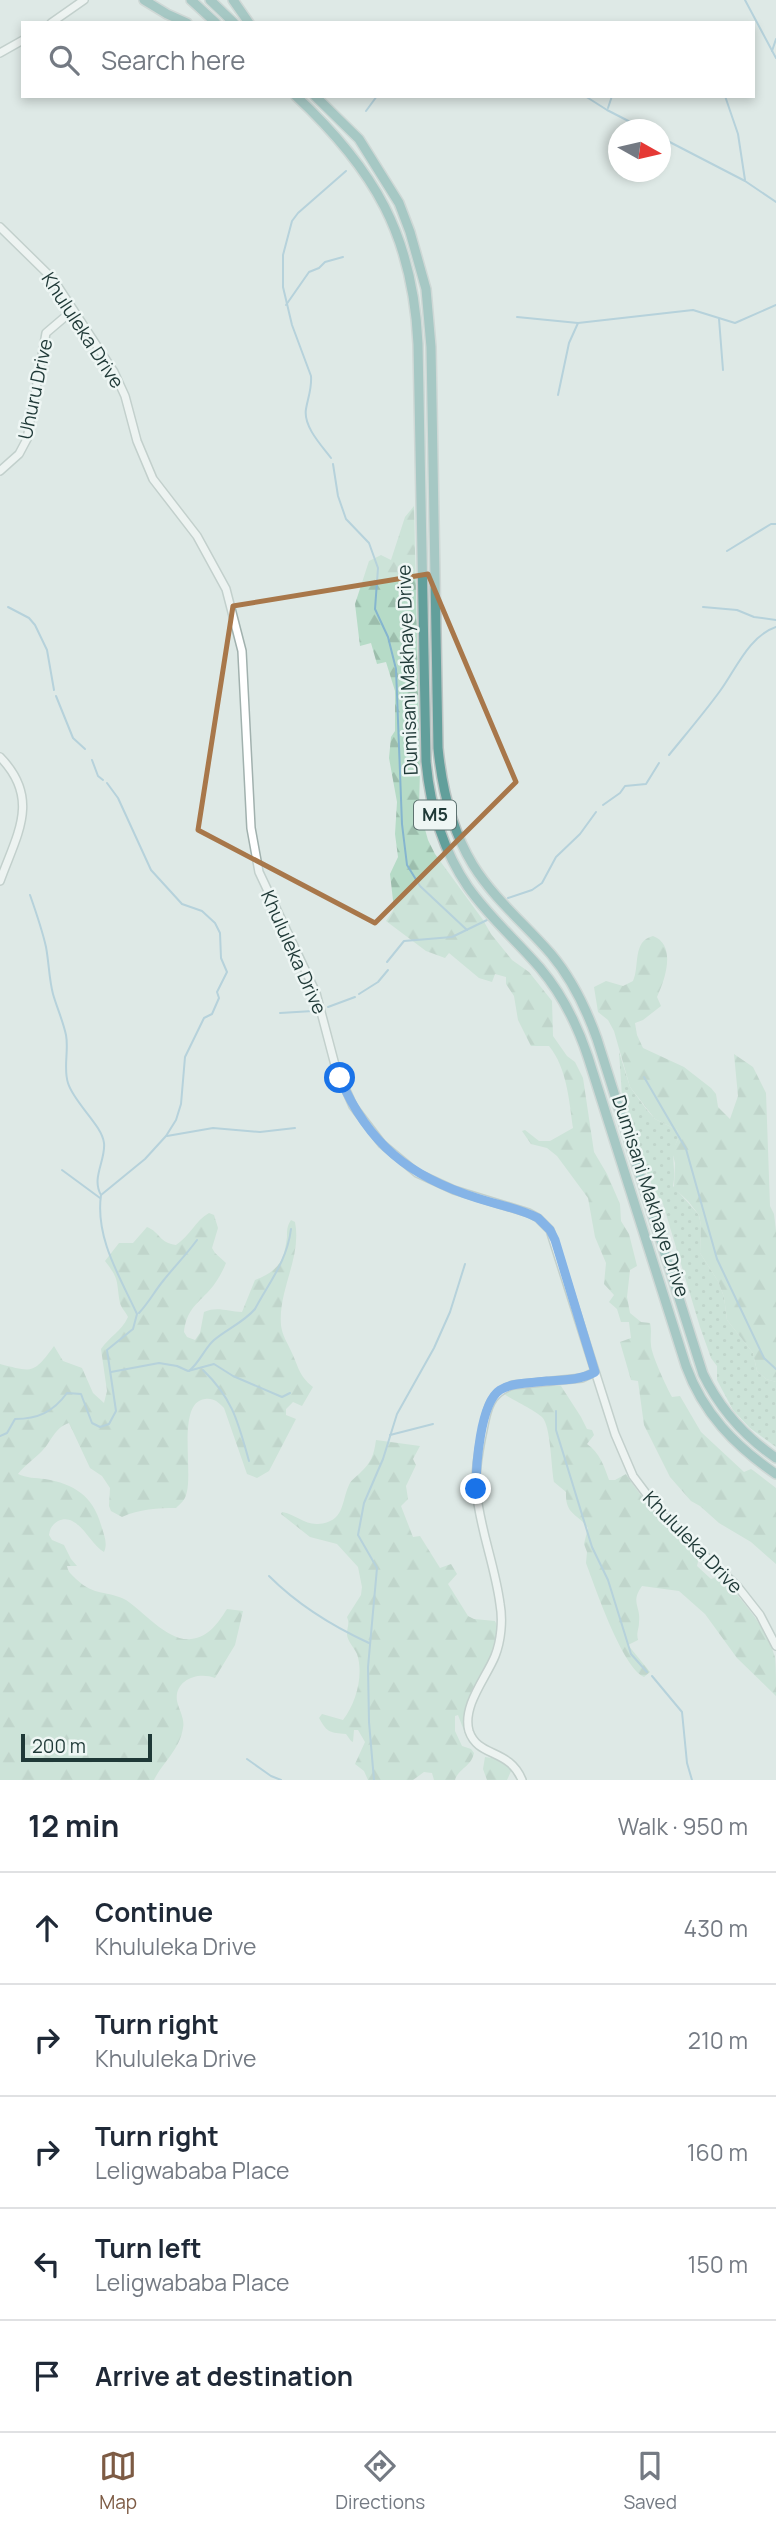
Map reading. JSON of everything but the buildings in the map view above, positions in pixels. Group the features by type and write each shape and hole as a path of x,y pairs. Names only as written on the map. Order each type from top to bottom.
{"main road":[{"path":"144,0 183,21"},
{"path":"191,0 214,21"},
{"path":"210,0 232,21"},
{"path":"233,0 248,21"},
{"name":"Dumisani Makhaye Drive","path":"296,98 316,115 354,157 378,194 397,234 412,288 418,344 426,761 430,799 440,832 468,886 546,975 570,1013 588,1057 691,1379 703,1402 724,1431 752,1458 776,1474"},
{"name":"Dumisani Makhaye Drive","path":"317,98 350,128 378,167 411,232 426,289 431,347 438,748 442,782 451,817 477,871 550,954 578,995 597,1039 704,1374 730,1417 776,1458"},
{"path":"323,98 350,128"}],"street":[{"path":"54,21 84,0"},
{"path":"0,53 21,41"},
{"name":"Khululeka Drive","path":"0,227 48,274 120,384 137,441 153,479 209,556 231,604 243,659 251,828 256,860 270,897 316,993 335,1065 347,1093 373,1134 404,1164 433,1182 529,1213 545,1224 555,1240 623,1455 638,1484 663,1516 738,1587 760,1615 776,1646"},
{"name":"Uhuru Drive","path":"0,471 19,454 27,439 46,333 73,310"},
{"path":"0,757 16,777 22,792 24,809 18,835 0,881"},
{"path":"522,1780 511,1762 477,1744 468,1727 471,1706 495,1656 501,1624 500,1602 476,1489 480,1440 488,1406 496,1392 513,1385 582,1378 595,1372"}],"highlighted area":[{"path":"428,574 516,782 375,923 198,830 233,606"}],"green space":[{"path":"414,506 419,808 428,840 491,934 512,960 529,972 552,1001 553,1036 567,1056 575,1062 583,1078 594,1152 620,1204 621,1221 629,1234 637,1266 630,1270 627,1297 630,1313 641,1322 650,1323 656,1363 672,1397 680,1396 701,1432 744,1472 751,1469 776,1488 776,1564 751,1542 719,1523 691,1501 670,1477 644,1425 638,1381 631,1380 620,1342 631,1338 629,1322 621,1322 617,1309 609,1302 614,1295 604,1284 606,1263 595,1237 588,1198 557,1156 547,1148 531,1144 522,1131 525,1130 539,1141 550,1141 573,1128 566,1085 555,1055 549,1046 531,1046 518,1020 514,996 506,984 506,977 495,974 492,982 479,978 449,953 445,958 426,951 386,921 394,909 390,874 398,857 395,834 397,802 389,758 391,737 395,731 395,691 386,662 377,664 371,643 360,646 355,604 369,561 381,555 391,560 405,517"},
{"path":"653,936 665,947 667,964 657,997 661,1006 635,1023 643,1048 684,1067 711,1088 716,1094 718,1107 730,1119 738,1096 734,1054 753,1067 766,1093 770,1206 776,1231 776,1382 766,1379 757,1371 753,1353 727,1320 724,1297 718,1281 700,1253 699,1215 674,1188 675,1163 672,1151 679,1137 677,1130 655,1119 630,1087 614,1031 608,1020 598,1012 594,987 606,981 623,986 633,981 639,948 646,939"},
{"path":"619,1052 630,1087 647,1110 655,1119 677,1130 679,1137 673,1155 673,1186 699,1215 700,1253 718,1281 724,1297 727,1320 753,1353 757,1371 766,1379 776,1382 776,1447 750,1428 733,1410 717,1380 717,1366 711,1358 700,1327 663,1204 640,1156 622,1096"},
{"path":"209,1213 214,1215 218,1228 212,1248 226,1263 215,1283 189,1315 184,1332 187,1337 195,1340 200,1333 204,1312 218,1309 242,1312 255,1280 269,1273 282,1259 288,1226 291,1220 295,1222 295,1248 283,1299 281,1325 299,1370 313,1387 302,1406 293,1402 286,1409 286,1415 296,1419 269,1471 257,1478 247,1474 224,1408 216,1401 205,1399 196,1403 191,1412 188,1425 188,1485 185,1499 176,1508 135,1512 122,1517 111,1511 110,1488 102,1476 90,1468 69,1423 57,1431 42,1451 18,1474 65,1484 81,1493 93,1506 105,1539 104,1552 72,1521 58,1521 49,1535 52,1540 64,1545 77,1566 67,1566 68,1570 83,1585 126,1600 156,1625 182,1639 197,1638 208,1632 227,1609 243,1611 235,1645 215,1678 195,1677 188,1679 179,1688 177,1701 183,1721 181,1736 154,1780 0,1780 0,1364 31,1369 41,1362 54,1346 63,1361 82,1368 93,1393 104,1403 107,1391 101,1349 128,1317 121,1305 115,1277 105,1261 119,1243 133,1243 147,1227 166,1242 176,1245"},
{"path":"561,1386 587,1429 592,1430 594,1435 587,1444 598,1456 609,1480 626,1474 669,1528 699,1557 697,1566 711,1579 719,1576 744,1603 766,1635 775,1657 776,1696 737,1658 705,1614 679,1591 642,1586 636,1601 639,1617 638,1640 628,1645 650,1672 644,1677 636,1670 618,1643 586,1563 587,1552 584,1544 588,1528 570,1510 566,1492 554,1482 545,1422 542,1417 504,1394 513,1389"},
{"path":"376,1440 420,1446 413,1459 416,1465 406,1486 408,1499 401,1506 413,1537 420,1536 440,1568 451,1564 457,1574 448,1584 468,1616 495,1621 496,1641 492,1654 465,1714 466,1736 458,1715 455,1716 455,1731 462,1746 474,1753 455,1780 434,1780 432,1773 424,1772 413,1780 368,1780 364,1771 355,1764 365,1742 358,1730 354,1730 353,1742 346,1734 327,1730 319,1718 322,1714 343,1720 355,1697 360,1671 357,1654 347,1637 347,1617 361,1595 362,1587 358,1567 337,1544 310,1537 281,1514 287,1513 313,1524 333,1519 341,1510 350,1483 369,1462"},
{"path":"485,1757 500,1760 512,1769 507,1780 487,1780 483,1769"}],"waterway":[{"path":"745,0 776,58"},
{"path":"772,51 776,39"},
{"path":"366,111 376,98"},
{"path":"588,98 625,119"},
{"path":"608,108 611,98"},
{"path":"726,98 738,134 745,180"},
{"path":"671,143 745,181 776,202"},
{"path":"331,458 307,422 306,409 311,376 292,325 283,287 283,255 292,221 346,171"},
{"path":"286,305 309,272 325,262 343,257"},
{"path":"517,317 578,323 693,310 735,323 776,305"},
{"path":"719,319 723,370"},
{"path":"558,395 569,343 578,323"},
{"path":"333,464 338,496 346,519 369,543 378,568 375,609 388,637 396,669 402,824 407,865 420,886 467,930"},
{"path":"727,551 771,524 776,524"},
{"path":"8,607 29,618 35,625 47,650 54,690"},
{"path":"703,607 737,610 754,617 776,620"},
{"path":"669,755 714,699 751,645 766,631 776,627"},
{"path":"56,696 73,738 85,749"},
{"path":"92,760 98,776 103,780"},
{"path":"603,805 625,786 646,784 659,763"},
{"path":"0,1436 7,1433 15,1419 31,1418 44,1413 67,1393 81,1394 92,1423 100,1427 109,1424 116,1411 107,1350 133,1329 137,1314 105,1242 100,1211 101,1195 145,1159 166,1136 176,1120 181,1104 185,1057 204,1018 212,1014 219,998 217,992 227,972 221,958 220,933 215,923 202,911 182,904 151,870 118,798 107,783"},
{"path":"508,898 532,890 542,883 556,857 580,834 596,812"},
{"path":"30,895 44,940 52,988 66,1035 68,1083 104,1143 98,1176 101,1195"},
{"path":"387,962 404,941 452,937 487,920"},
{"path":"359,994 378,982 388,970"},
{"path":"328,1007 355,997"},
{"path":"280,1013 313,1011"},
{"path":"644,1077 686,1149 717,1259 764,1358 776,1369"},
{"path":"167,1136 213,1128 260,1132 295,1128"},
{"path":"62,1170 100,1198"},
{"path":"189,1371 214,1340 255,1309 282,1261 291,1229"},
{"path":"139,1313 197,1240"},
{"path":"374,1780 368,1667 377,1568 358,1535 364,1503 383,1459 397,1414 434,1348 450,1312 465,1264"},
{"path":"111,1372 159,1363 188,1371 214,1364 233,1376 282,1397 290,1393"},
{"path":"203,1370 228,1401 238,1423 249,1461"},
{"path":"556,1411 556,1430 592,1547 608,1580 631,1654 647,1672"},
{"path":"390,1435 433,1424"},
{"path":"269,1576 316,1614 369,1643"},
{"path":"652,1676 682,1712 687,1763 692,1780"},
{"path":"247,1759 281,1780"}],"route":[{"path":"340,1078 363,1122 404,1164 433,1182 529,1213 545,1224 555,1240 595,1372 582,1378 513,1385 496,1392 488,1406 480,1440 476,1489"}]}
